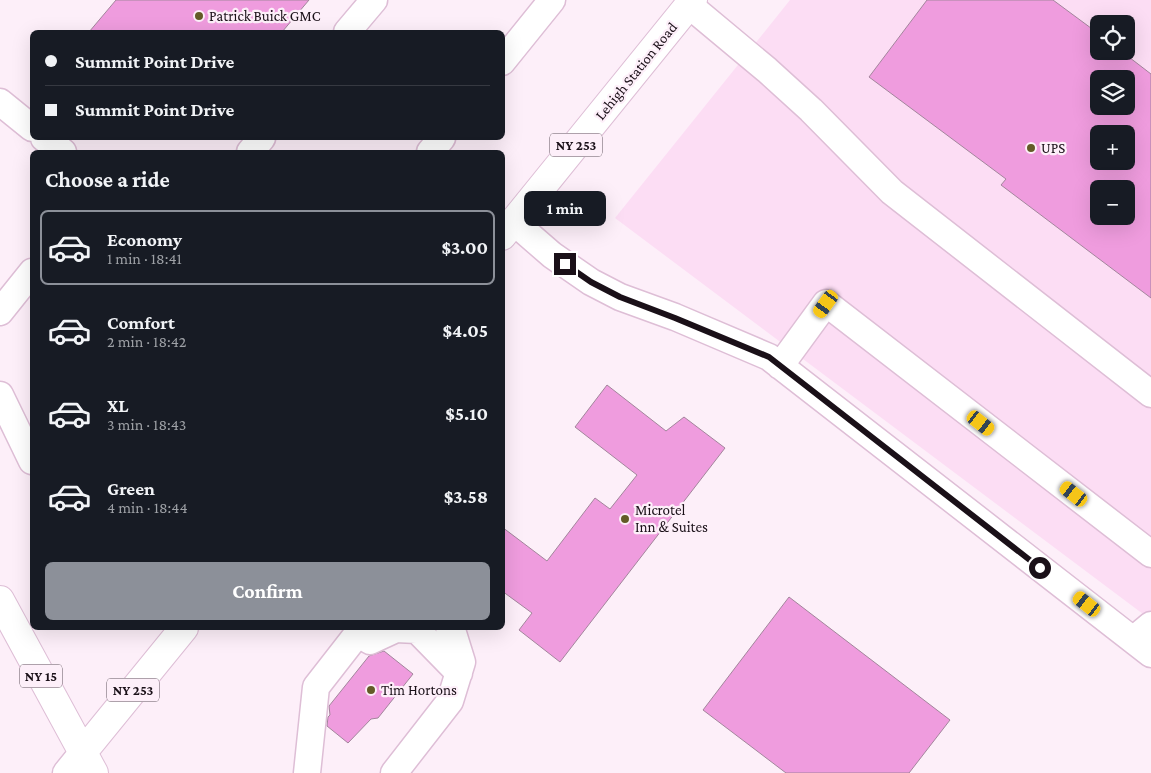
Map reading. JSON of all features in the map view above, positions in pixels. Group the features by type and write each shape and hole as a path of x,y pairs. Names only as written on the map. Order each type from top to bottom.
{"main road":[{"name":"Lehigh Station Road","path":"508,229 691,3"},
{"name":"NY 15","path":"0,600 81,766"},
{"name":"NY 253","path":"81,766 183,630"}],"street":[{"path":"349,30 374,0"},
{"path":"505,58 552,0"},
{"path":"691,3 811,110 892,192 1151,394"},
{"path":"0,102 30,126"},
{"path":"47,140 60,150"},
{"path":"252,150 260,140"},
{"path":"432,150 440,140"},
{"path":"508,229 552,255 591,282 620,297 769,357 1145,639"},
{"path":"0,312 30,274"},
{"path":"780,366 826,304 1151,554"},
{"path":"0,395 30,457"},
{"path":"307,773 316,687 360,630 370,641 394,630"},
{"path":"417,630 459,673"},
{"path":"394,773 450,701 462,662 451,630"}],"shaded area":[{"path":"790,0 1151,0 1151,620 615,218"}],"building":[{"name":"Patrick Buick GMC","path":"116,0 309,0 284,30 91,30"},
{"name":"UPS","path":"927,0 1053,0 1090,27 1090,60 1133,60 1151,74 1151,298 1001,185 1006,179 869,77"},
{"name":"Microtel Inn & Suites","path":"607,385 666,431 684,417 725,448 560,662 519,630 532,613 505,593 505,529 547,561 595,498 610,509 637,475 575,427"},
{"path":"789,597 950,720 909,773 786,773 703,710"},
{"name":"Tim Hortons","path":"384,651 413,674 378,718 371,719 348,743 327,726 330,715 329,706 369,656"}],"place":[{"name":"Patrick Buick GMC","path":"199,16"},
{"name":"UPS","path":"1031,148"},
{"name":"Microtel Inn & Suites","path":"625,519"},
{"name":"Tim Hortons","path":"371,690"}],"route":[{"path":"565,264 591,282 620,297 769,357 1040,568"}]}
